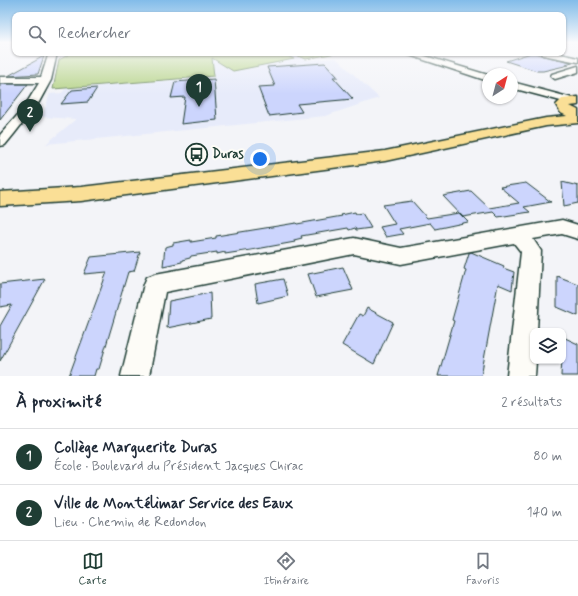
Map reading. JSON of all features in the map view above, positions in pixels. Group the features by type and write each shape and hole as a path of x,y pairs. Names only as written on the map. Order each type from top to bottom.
{"main road":[{"path":"546,122 571,107"},
{"path":"0,209 81,194 385,156 546,122 578,119"},
{"path":"0,199 81,194"}],"street":[{"path":"1,140 27,113 46,80 51,60"},
{"path":"427,60 482,76"},
{"path":"555,76 578,69"},
{"path":"0,80 46,80"},
{"path":"518,87 571,107"},
{"path":"135,376 155,284 354,246 401,256 562,227 578,232"},
{"path":"518,235 532,251 521,376"}],"shaded area":[{"path":"212,60 338,60 379,98 325,116 46,144 76,119 42,117 50,94 62,93 66,88 214,77"}],"green space":[{"path":"59,60 212,60 214,76 53,89"},
{"path":"214,60 291,60 233,71"}],"building":[{"path":"38,60 43,60 38,74 8,76"},
{"path":"511,60 560,60 572,62 566,64 569,65 537,71 506,61"},
{"path":"325,63 338,77 333,77 353,99 297,104 302,112 269,116 258,87 275,86 267,67"},
{"path":"214,79 217,120 181,124 185,97 171,98 175,82"},
{"path":"0,84 28,84 0,120"},
{"path":"97,88 88,102 61,104 72,90"},
{"path":"562,182 578,186 578,203 564,206"},
{"path":"526,183 551,202 524,207 530,212 498,217 493,212 463,217 443,196 471,191 489,208 519,203 500,187"},
{"path":"412,201 427,218 459,213 468,222 435,229 430,223 399,229 403,234 386,237 380,227 395,224 383,205"},
{"path":"355,212 356,214 362,213 371,228 356,230 355,228 349,230 348,228 301,236 302,238 294,240 295,242 251,250 225,254 225,252 217,254 217,252 191,256 190,258 182,260 182,262 163,266 165,247 173,245 173,243 216,238 216,236 297,224 342,216 341,215"},
{"path":"140,252 134,271 128,272 99,369 96,369 94,376 69,376 107,272 84,274 91,257"},
{"path":"471,252 504,266 503,268 514,272 512,290 498,284 481,376 438,376 454,321 452,320 466,270 464,269 469,253"},
{"path":"343,267 353,290 316,297 308,274"},
{"path":"557,276 578,284 578,316 557,307"},
{"path":"45,279 0,361 0,326 12,305 0,307 0,284"},
{"path":"283,279 288,296 258,303 255,284"},
{"path":"210,293 211,319 167,328 169,301"},
{"path":"367,308 393,322 374,364 342,345 359,314 363,316"},
{"path":"566,338 578,344 578,376 561,376 562,364 566,364"}],"place":[{"name":"Collège Marguerite Duras","path":"199,107"},
{"name":"Ville de Montélimar Service des Eaux","path":"30,132"},
{"name":"Duras","path":"197,154"}]}
